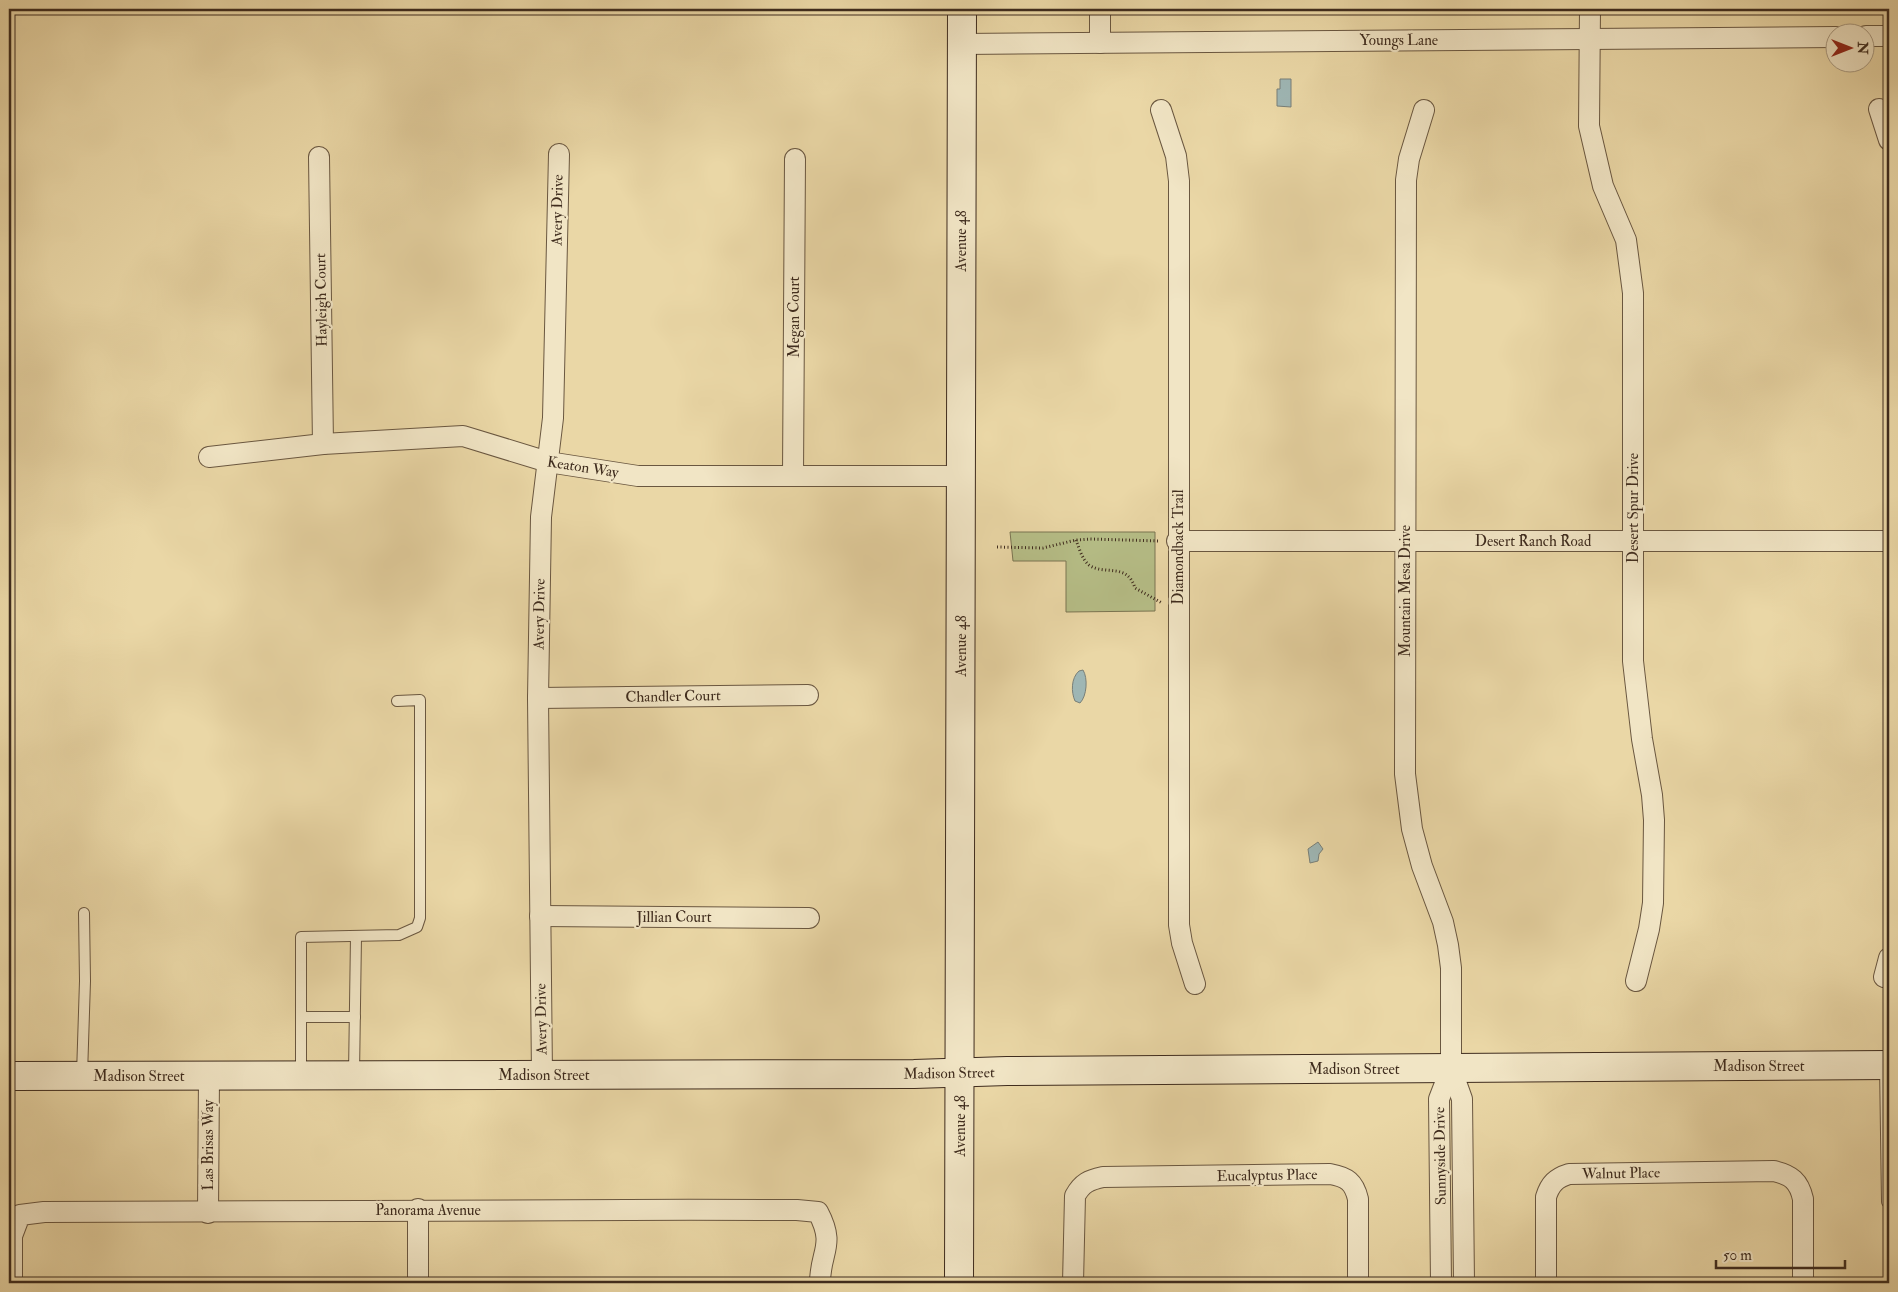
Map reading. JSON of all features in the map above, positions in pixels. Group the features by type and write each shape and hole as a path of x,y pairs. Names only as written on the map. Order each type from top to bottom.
{"main road":[{"name":"Avenue 48","path":"959,1283 961,1074 962,9"},
{"name":"Madison Street","path":"9,1076 961,1074 1887,1065"}],"street":[{"path":"1100,9 1100,43"},
{"name":"Desert Spur Drive","path":"1590,9 1588,39 1589,126 1592,146 1603,186 1626,240 1632,284 1633,661 1654,820 1653,903 1649,929 1636,982"},
{"path":"1876,36 1889,36"},
{"name":"Youngs Lane","path":"962,44 1826,37"},
{"path":"1879,108 1889,140"},
{"name":"Diamondback Trail","path":"1161,110 1176,156 1179,181 1170,541 1178,925 1195,984"},
{"name":"Mountain Mesa Drive","path":"1424,110 1406,180 1406,793 1422,866 1443,922 1448,946 1451,1068"},
{"name":"Avery Drive","path":"542,1075 538,698 541,516 553,418 559,154"},
{"name":"Hayleigh Court","path":"319,157 323,444"},
{"name":"Megan Court","path":"793,475 795,159"},
{"name":"Keaton Way","path":"208,457 323,444 463,436 548,462 638,476 961,476"},
{"name":"Desert Ranch Road","path":"1170,541 1889,541"},
{"name":"Chandler Court","path":"538,698 808,694"},
{"name":"Jillian Court","path":"540,916 809,918"},
{"name":"Sunnyside Drive","path":"1441,1283 1451,1157 1462,1099 1451,1068"},
{"name":"Las Brisas Way","path":"208,1076 208,1213"},
{"name":"Sunnyside Drive","path":"1451,1157 1464,1283"},
{"name":"Walnut Place","path":"1546,1283 1546,1197 1549,1188 1560,1176 1569,1174 1774,1171 1794,1178 1800,1187 1803,1199 1803,1283"},
{"name":"Eucalyptus Place","path":"1073,1283 1073,1208 1075,1196 1080,1186 1090,1180 1103,1177 1330,1174 1350,1180 1356,1189 1358,1199 1358,1283"},
{"path":"418,1209 418,1283"},
{"name":"Panorama Avenue","path":"12,1283 12,1236 20,1215 44,1212 208,1213 418,1209 797,1210 818,1212 827,1229 827,1250 820,1271 820,1283"}],"lane":[{"path":"301,1076 301,937 399,936 417,927 420,918 420,700 397,702"},
{"path":"82,1076 85,980 84,913"},
{"path":"354,1076 356,936"},
{"path":"301,1016 355,1017"},
{"path":"1887,1065 1887,1202 1889,1202"}],"path":[{"path":"1076,540 1088,564 1098,568 1117,570 1125,574 1132,580 1135,588 1162,604"},
{"path":"997,546 1043,548 1076,540 1170,541"}],"green space":[{"path":"1010,532 1155,532 1155,611 1066,612 1066,561 1013,561"}],"water":[{"path":"1280,79 1291,79 1291,107 1277,106 1277,89 1280,89"},
{"path":"1083,670 1086,678 1086,687 1080,703 1075,701 1072,685 1076,674"},
{"path":"1318,842 1323,849 1319,854 1318,861 1310,863 1308,849"}]}
